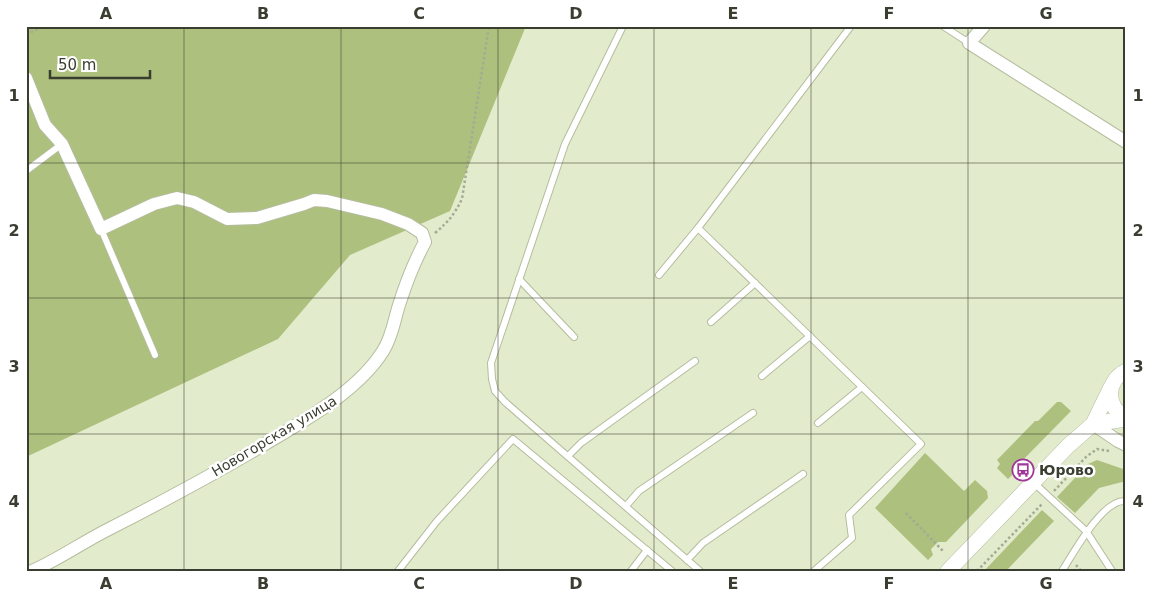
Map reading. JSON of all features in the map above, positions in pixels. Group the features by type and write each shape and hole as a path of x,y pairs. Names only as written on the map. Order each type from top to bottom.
{"street":[{"path":"984,26 970,43 1126,142"},
{"path":"26,78 45,125 62,144 101,230 154,204 177,198 194,202 228,219 257,218 314,200 352,206 382,214 408,224 422,233 424,242"},
{"name":"Новогорская улица","path":"32,571 242,457 304,421 348,390 368,371 384,351 408,278 424,242"},
{"path":"948,571 1068,446 1093,424 1115,379 1126,371"},
{"path":"1111,387 1112,403 1116,410 1126,418"},
{"path":"1093,424 1126,418"},
{"path":"1093,424 1118,442 1126,445"}],"lane":[{"path":"623,26 566,144 491,363 492,379 495,391 505,402 700,571"},
{"path":"659,275 698,228 851,26"},
{"path":"943,26 970,43"},
{"path":"26,171 62,144"},
{"path":"698,228 921,444 849,515 852,538 814,571"},
{"path":"101,230 155,355"},
{"path":"519,279 574,337"},
{"path":"711,322 755,283"},
{"path":"762,376 810,336"},
{"path":"568,456 581,443 695,361"},
{"path":"818,422 862,387"},
{"path":"626,506 639,491 753,413"},
{"path":"398,571 437,521 513,439 672,571"},
{"path":"687,560 703,543 803,474"},
{"path":"1033,482 1086,531 1112,571"},
{"path":"1062,571 1086,531 1110,507 1121,500 1126,501"},
{"path":"631,571 648,550"}],"path":[{"path":"26,34 46,26"},
{"path":"424,242 450,221 462,199 490,26"},
{"path":"906,513 944,552"}],"green space":[{"path":"26,26 526,26 450,211 350,255 278,339 26,457"},
{"path":"1057,402 1061,402 1071,411 1021,462 1020,467 1008,479 997,468 1000,464 997,460 1035,421 1038,421"},
{"path":"925,453 964,491 975,480 987,491 988,498 946,542 938,542 931,549 933,555 928,560 875,508"},
{"path":"1097,460 1126,470 1126,481 1099,488 1075,513 1057,497 1088,464"},
{"path":"1042,510 1054,521 1006,571 984,571"}],"place":[{"name":"Юрово","path":"1023,470"}]}
